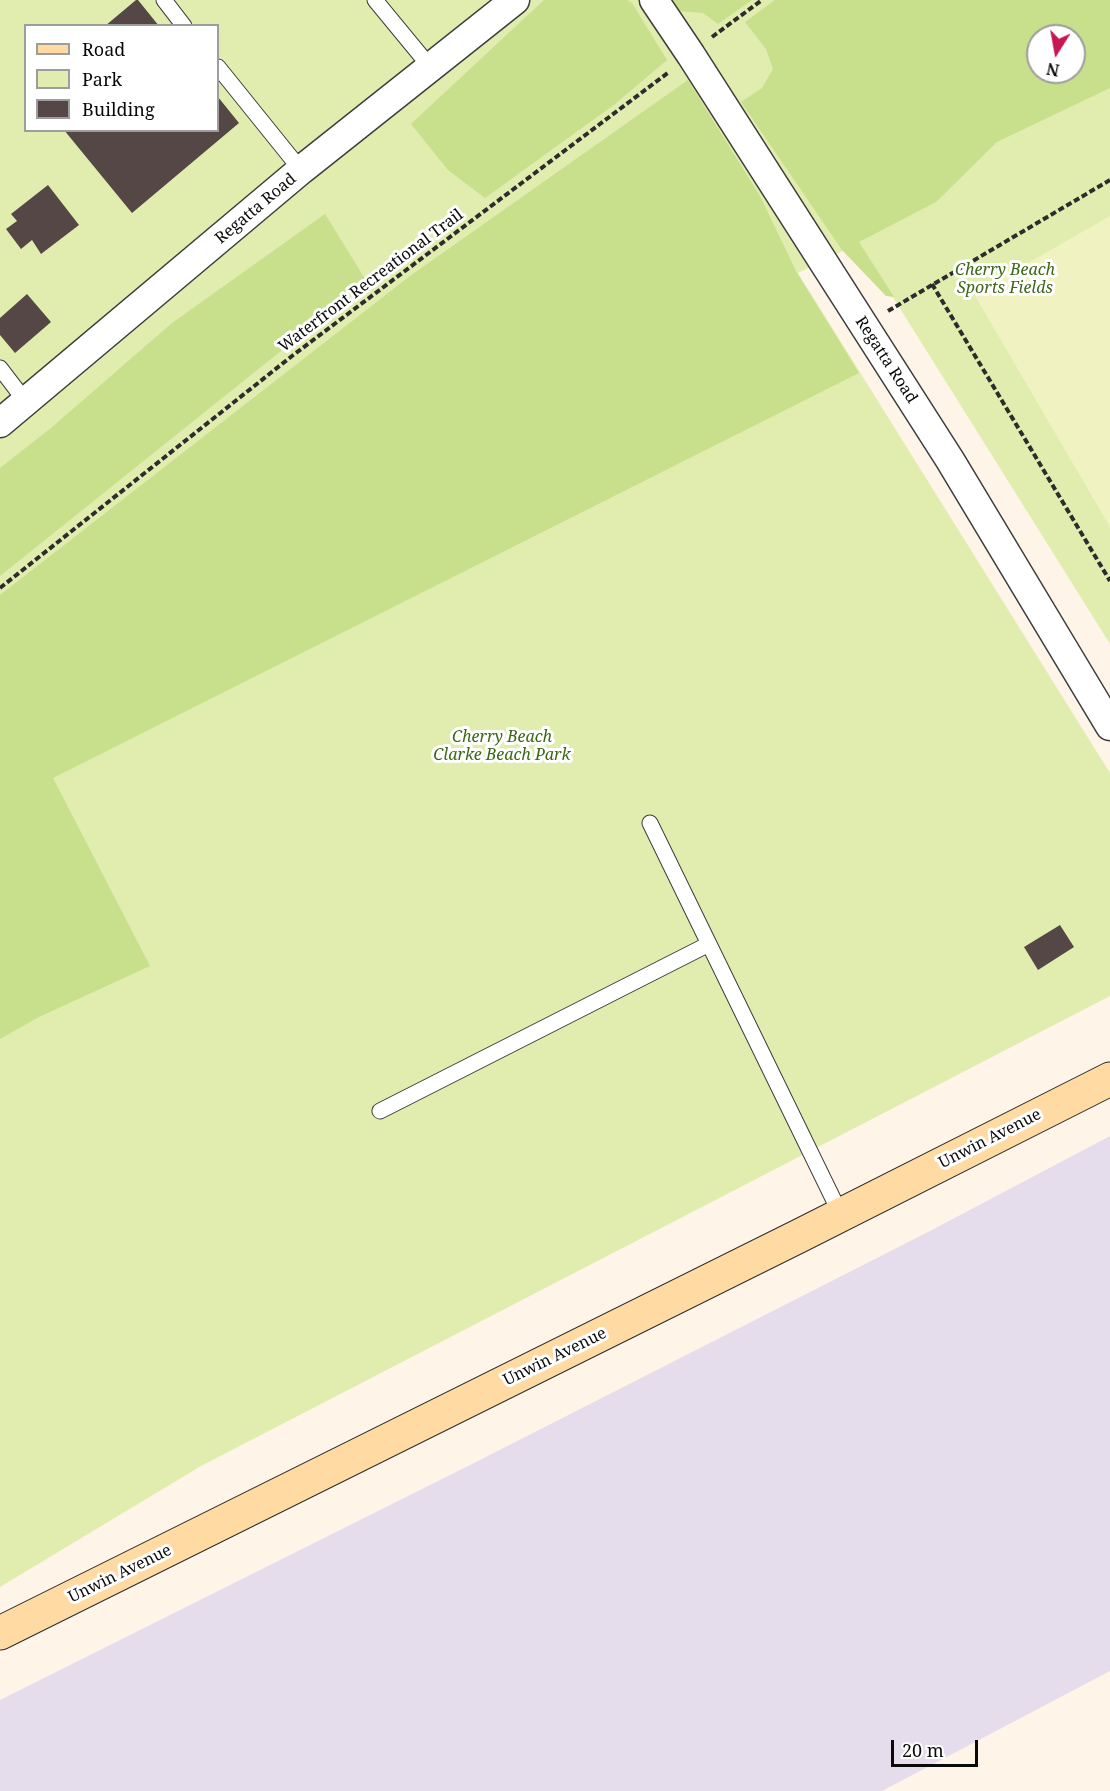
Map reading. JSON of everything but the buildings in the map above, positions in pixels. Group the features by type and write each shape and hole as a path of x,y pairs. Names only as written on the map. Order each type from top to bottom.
{"street":[{"name":"Regatta Road","path":"0,423 301,170 515,0"},
{"name":"Regatta Road","path":"654,0 950,460 1110,726"},
{"name":"Unwin Avenue","path":"0,1633 1110,1079"}],"lane":[{"path":"164,0 182,24"},
{"path":"375,0 431,68"},
{"path":"219,68 301,170"},
{"path":"0,368 26,402"},
{"path":"650,823 841,1215"},
{"path":"380,1111 709,944"}],"path":[{"name":"Waterfront Recreational Trail","path":"0,588 292,356 762,0"},
{"path":"864,326 1110,180"},
{"path":"932,284 1110,581"}],"shaded area":[{"path":"1110,1136 1110,1671 882,1791 0,1791 0,1700 474,1463 930,1231"}],"green space":[{"name":"Cherry Beach Clarke Beach Park","path":"0,0 1110,0 1110,644 859,243 798,273 1110,773 1110,996 201,1466 0,1587"},
{"path":"544,0 627,0 632,3 667,60 615,104 485,198 448,170 411,124"},
{"path":"669,0 752,0 718,24 703,13 676,11"},
{"path":"775,0 1110,0 1110,88 997,142 936,202 859,242 894,297 886,296 842,250 741,102 762,88 773,69 766,49 745,22"},
{"path":"688,80 760,196 797,273 859,373 53,778 150,966 39,1017 0,1039 0,595 410,276"},
{"path":"325,214 367,282 0,576 0,468 51,428 172,323"},
{"name":"Cherry Beach Sports Fields","path":"1110,216 1110,527 974,294"}]}
